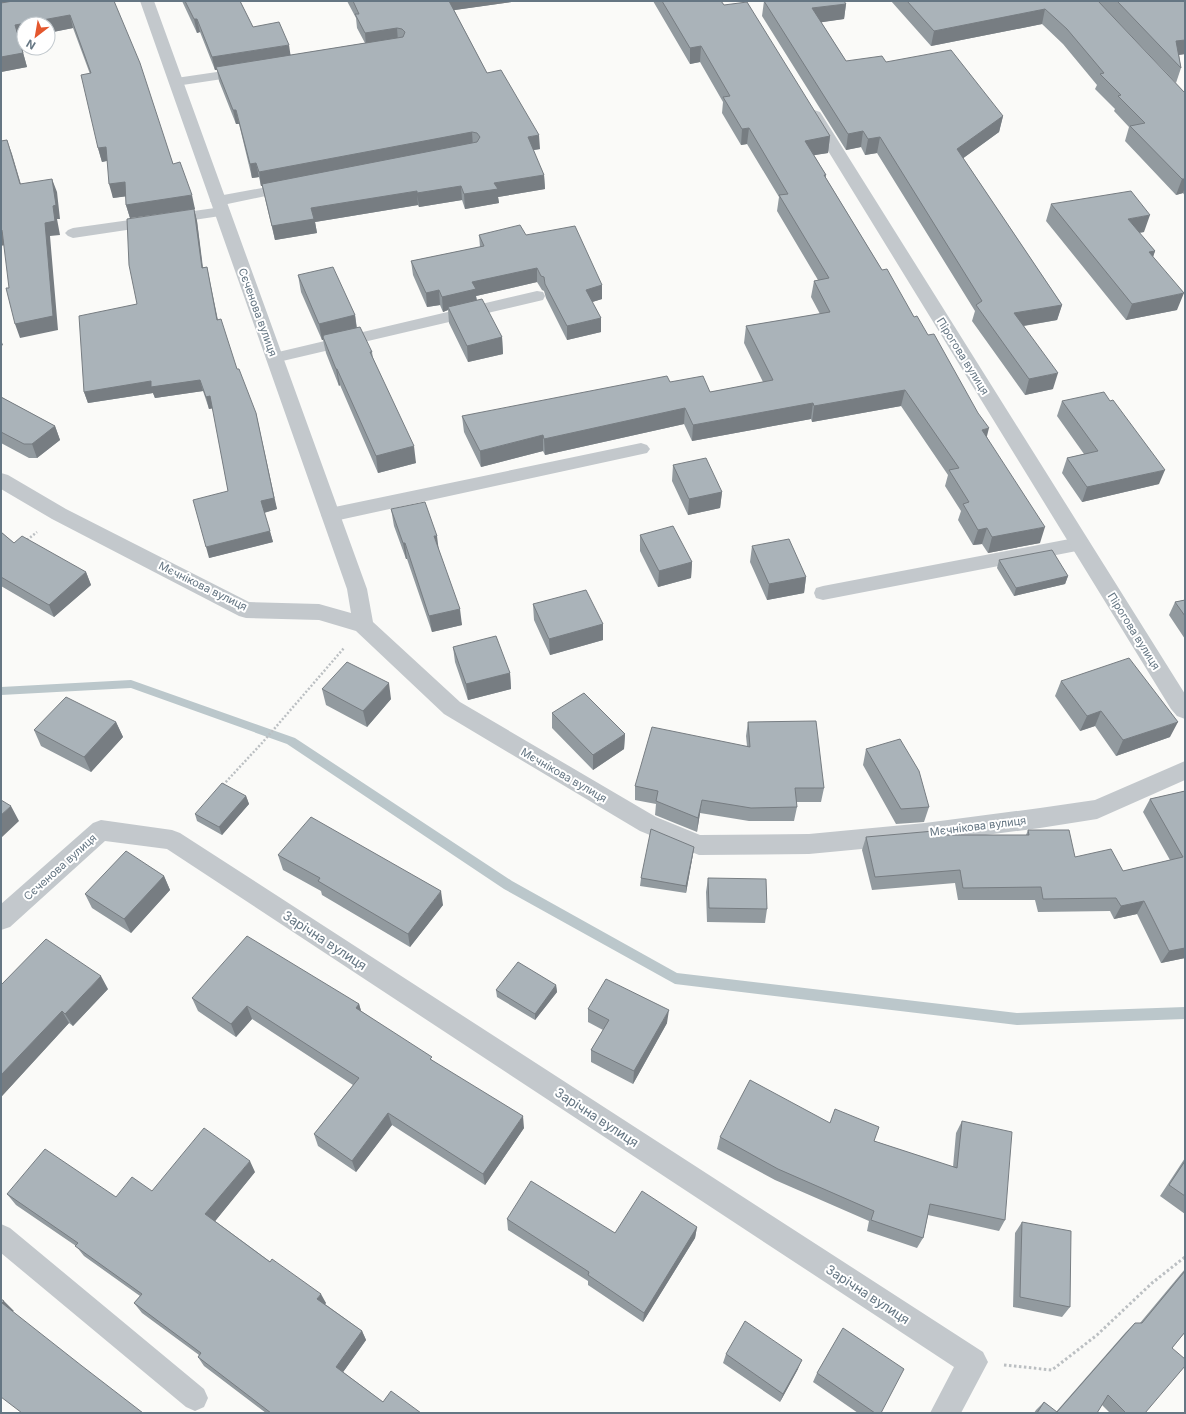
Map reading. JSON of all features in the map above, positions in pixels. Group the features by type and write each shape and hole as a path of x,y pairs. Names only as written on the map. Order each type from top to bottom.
{"street":[{"name":"Сєченова вулиця","path":"147,1 357,589 363,625"},
{"name":"Пірогова вулиця","path":"806,103 1174,696 1185,710"},
{"name":"Мєчнікова вулиця","path":"1,480 59,514 246,610 319,612 363,625 452,708 648,824 699,845 809,844 925,833 1040,818 1097,809 1185,770"},
{"name":"Сєченова вулиця","path":"1,919 100,830 172,840"},
{"name":"Зарічна вулиця","path":"172,840 973,1362"},
{"path":"945,1413 973,1362"}],"lane":[{"path":"176,82 260,69"},
{"path":"73,233 220,206 303,184"},
{"path":"274,358 537,296"},
{"path":"330,515 641,449"},
{"path":"824,593 1080,544"},
{"path":"1,1238 195,1398"}],"path":[{"path":"24,543 59,514"},
{"path":"220,789 262,743 363,625"},
{"path":"973,1362 1052,1370 1097,1335 1152,1283 1185,1257"}],"building":[{"path":"13,1 114,1 140,63 173,164 180,162 192,195 126,205 125,182 109,184 106,147 98,148 81,75 91,73 70,15 56,18 56,16 16,16 16,54 1,57 1,3"},
{"path":"185,1 240,1 253,27 279,22 289,45 212,57 197,19 194,19"},
{"path":"353,1 449,1 487,73 501,70 539,135 528,137 544,175 494,183 498,189 464,194 461,186 417,193 417,191 311,208 314,219 272,226 262,184 477,142 480,137 477,133 472,132 259,172 256,163 250,164 236,110 233,110 216,67 403,37 405,32 402,29 397,28 365,33 355,14 359,14"},
{"path":"662,1 721,1 724,5 747,2 830,136 805,141 826,175 824,175 882,270 887,269 914,317 917,316 928,335 934,334 978,413 989,428 982,430 1045,527 992,537 987,528 978,530 963,504 969,502 949,470 959,468 905,390 814,406 813,403 693,425 685,408 544,439 543,435 480,451 462,416 667,376 670,382 703,376 710,392 773,380 746,326 830,312 814,281 829,278 779,195 788,194 749,128 742,129 723,97 730,96 701,46 690,48"},
{"path":"764,1 844,1 846,4 812,8 846,61 882,56 886,62 951,50 1003,116 957,149 1062,305 1014,313 1058,373 1029,379 976,305 982,301 880,137 868,139 863,131 848,134"},
{"path":"907,1 1098,1 1185,93 1185,179 1182,179 1130,126 1145,123 1118,96 1121,95 1100,74 1104,73 1067,29 1045,9 934,31"},
{"path":"1117,1 1185,1 1185,40 1176,41 1181,68"},
{"path":"7,140 20,184 52,179 56,205 53,206 55,221 45,223 53,316 15,324 6,288 9,288 2,230 1,231 1,141"},
{"path":"1131,191 1150,215 1128,219 1155,251 1149,252 1184,293 1132,304 1051,204"},
{"path":"194,209 202,268 207,267 217,320 221,319 237,369 239,369 256,413 274,498 261,501 270,531 206,547 193,500 228,491 210,396 206,397 200,380 151,387 151,381 84,392 79,316 137,304 129,265 127,219"},
{"path":"520,225 526,235 575,226 602,285 586,290 601,318 567,326 545,284 544,277 541,276 537,268 472,282 476,289 442,297 439,290 426,293 411,261 484,246 479,235"},
{"path":"333,267 355,315 319,324 298,275"},
{"path":"482,299 502,337 467,346 448,307"},
{"path":"360,327 372,352 370,352 414,446 376,456 336,369 323,337 324,335"},
{"path":"1104,392 1110,401 1113,400 1165,470 1087,487 1067,458 1098,451 1062,401"},
{"path":"1,397 55,426 32,444 24,444 1,432"},
{"path":"706,458 722,492 689,499 673,465"},
{"path":"425,502 437,536 434,536 460,609 429,616 405,543 403,543 391,509"},
{"path":"673,526 692,562 659,571 640,535"},
{"path":"1,532 14,543 22,536 86,572 49,605 1,577"},
{"path":"789,539 806,577 769,584 752,546"},
{"path":"1052,550 1068,576 1016,588 999,560"},
{"path":"586,590 603,624 549,639 533,604"},
{"path":"1185,600 1185,616 1175,602"},
{"path":"496,636 510,673 466,684 453,647"},
{"path":"1129,658 1178,722 1123,740 1101,711 1087,716 1061,681"},
{"path":"347,662 389,683 363,711 322,689"},
{"path":"584,693 625,734 593,755 552,713"},
{"path":"66,697 116,722 84,757 34,730"},
{"path":"816,721 824,788 795,788 797,807 751,808 702,800 698,818 656,801 658,791 635,786 652,727 750,747 748,722"},
{"path":"900,739 919,771 929,807 901,809 866,749"},
{"path":"222,783 246,796 219,827 195,814"},
{"path":"1185,791 1185,948 1169,951 1144,901 1121,906 1116,898 1043,899 1041,887 963,888 960,870 875,877 866,837 934,831 935,835 1029,835 1028,830 1069,830 1075,857 1111,849 1123,871 1183,857 1150,799"},
{"path":"1,800 11,806 1,815"},
{"path":"311,817 441,891 408,934 318,881 320,878 278,855"},
{"path":"651,829 694,847 686,886 641,878"},
{"path":"126,851 164,876 124,919 85,894"},
{"path":"708,878 766,879 767,909 709,908"},
{"path":"247,936 359,1004 356,1008 432,1057 430,1059 523,1116 483,1174 388,1113 352,1161 314,1134 359,1078 247,1006 231,1024 192,998"},
{"path":"46,939 101,976 65,1014 62,1011 1,1075 1,985"},
{"path":"518,962 556,985 535,1014 496,990"},
{"path":"606,979 669,1010 634,1071 591,1050 609,1020 588,1009"},
{"path":"750,1080 830,1123 835,1109 879,1127 874,1141 957,1168 962,1121 1012,1132 1005,1220 930,1204 923,1238 871,1220 874,1211 778,1169 720,1137"},
{"path":"204,1128 250,1161 205,1214 270,1262 272,1259 321,1294 317,1299 362,1331 336,1367 383,1402 391,1391 421,1413 271,1413 198,1357 201,1353 134,1303 142,1294 75,1246 78,1243 7,1194 45,1149 116,1197 132,1177 152,1191"},
{"path":"1185,1161 1185,1196 1169,1185"},
{"path":"531,1181 615,1233 642,1191 697,1227 644,1313 588,1275 589,1272 507,1219"},
{"path":"1022,1222 1071,1231 1070,1307 1020,1297"},
{"path":"1185,1271 1185,1332 1172,1348 1185,1359 1185,1366 1145,1413 1126,1413 1108,1395 1097,1413 1037,1413 1044,1402 1057,1412 1135,1323 1142,1323"},
{"path":"1,1299 4,1301 2,1303 143,1413 22,1413 1,1397"},
{"path":"745,1321 802,1360 783,1394 726,1354"},
{"path":"843,1328 904,1369 881,1413 875,1413 817,1373"}],"waterway":[{"path":"1,691 131,684 291,741 508,885 675,978 1017,1019 1185,1013"}]}
